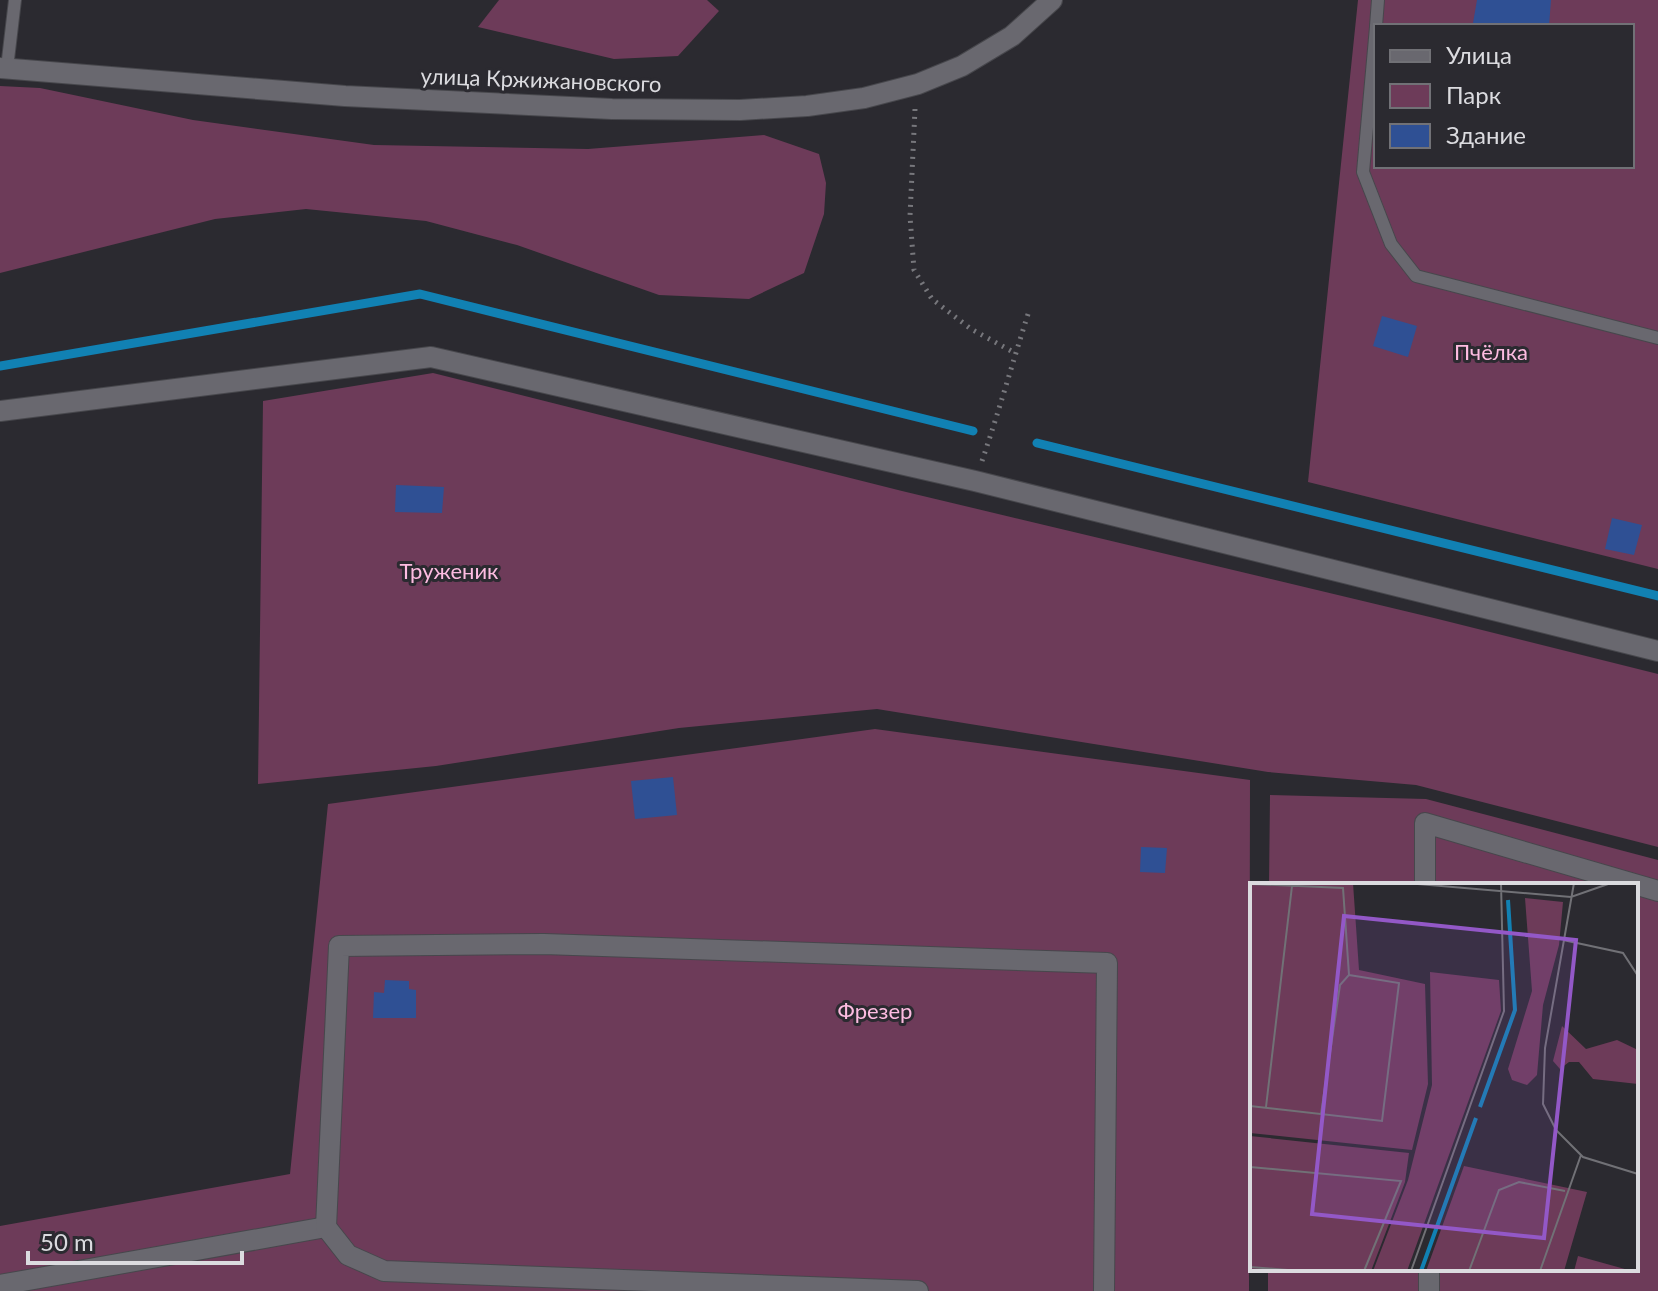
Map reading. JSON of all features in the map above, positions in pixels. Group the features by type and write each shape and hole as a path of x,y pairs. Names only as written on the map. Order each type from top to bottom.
{"street":[{"name":"улица Кржижановского","path":"4,68 345,96 665,110 807,106 864,98 918,84 962,66 1012,36 1052,0"},
{"path":"0,411 431,357 975,481 1658,651"},
{"path":"1425,883 1425,823 1631,883"},
{"path":"1638,885 1658,891"},
{"path":"918,1291 384,1271 348,1255 326,1227 339,946 544,944 1107,963 1104,1291"},
{"path":"0,1285 326,1227"}],"lane":[{"path":"4,68 15,0"},
{"path":"1376,24 1378,0"},
{"path":"1374,49 1363,172 1391,244 1416,276 1658,338"}],"path":[{"path":"918,84 913,125 910,216 914,270 932,299 971,329 1015,353"},
{"path":"975,481 1029,311"}],"green space":[{"path":"499,0 707,0 719,11 678,56 614,59 478,27"},
{"name":"Пчёлка","path":"1358,0 1658,0 1658,569 1308,482"},
{"path":"0,86 40,88 193,120 374,145 588,149 764,135 819,154 826,183 824,214 804,273 749,299 659,295 517,245 426,221 306,209 215,219 0,273"},
{"name":"Труженик","path":"433,373 902,491 1658,674 1658,847 1416,785 1268,772 877,709 679,728 436,766 258,784 263,401"},
{"name":"Фрезер","path":"875,729 1250,780 1249,1291 0,1291 0,1226 290,1174 328,804"},
{"path":"1270,795 1426,799 1658,860 1658,1291 1268,1291 1268,1271 1638,1271 1638,883 1269,883"}],"building":[{"path":"1477,0 1551,0 1549,24 1473,23"},
{"path":"1382,316 1417,326 1408,357 1373,346"},
{"path":"396,485 444,487 442,513 395,512"},
{"path":"1612,518 1642,525 1634,555 1605,549"},
{"path":"673,777 677,815 635,819 631,781"},
{"path":"1141,847 1167,848 1165,873 1140,872"},
{"path":"385,980 409,981 409,989 416,990 416,1018 373,1018 374,992 384,993"}],"waterway":[{"path":"0,366 420,294 973,431"},
{"path":"1037,443 1658,596"}]}
